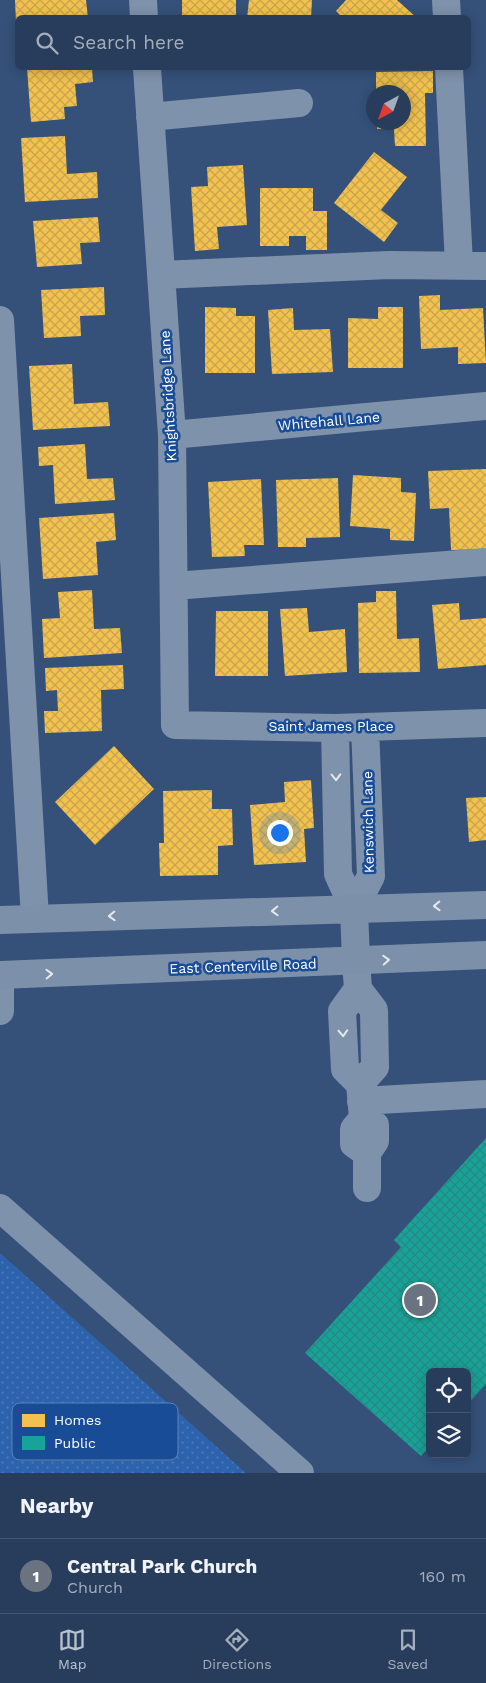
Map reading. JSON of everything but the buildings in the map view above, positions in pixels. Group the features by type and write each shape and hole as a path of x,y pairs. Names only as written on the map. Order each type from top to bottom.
{"main road":[{"path":"0,920 486,905"},
{"path":"354,909 356,961"},
{"name":"East Centerville Road","path":"0,976 486,955"}],"street":[{"path":"143,0 144,15"},
{"path":"446,0 447,15"},
{"name":"Knightsbridge Lane","path":"147,70 172,435 175,725"},
{"path":"449,70 459,264"},
{"path":"150,117 299,103"},
{"path":"161,275 459,264 486,266"},
{"path":"0,320 35,918"},
{"name":"Whitehall Lane","path":"172,435 486,406"},
{"path":"174,586 486,562"},
{"name":"Saint James Place","path":"175,725 335,728 486,723"},
{"name":"Kenswich Lane","path":"354,909 372,876 365,727"},
{"path":"335,728 338,874 354,909"},
{"path":"356,961 358,989 342,1011 345,1069 375,1125 375,1142 367,1153 367,1188"},
{"path":"0,983 0,1011"},
{"path":"361,1101 486,1094"},
{"path":"0,1208 300,1473"}],"shaded area":[{"path":"0,1253 168,1403 12,1403 12,1460 178,1460 178,1412 246,1473 0,1473"}],"place":[{"name":"Central Park Church","path":"420,1300"}]}
